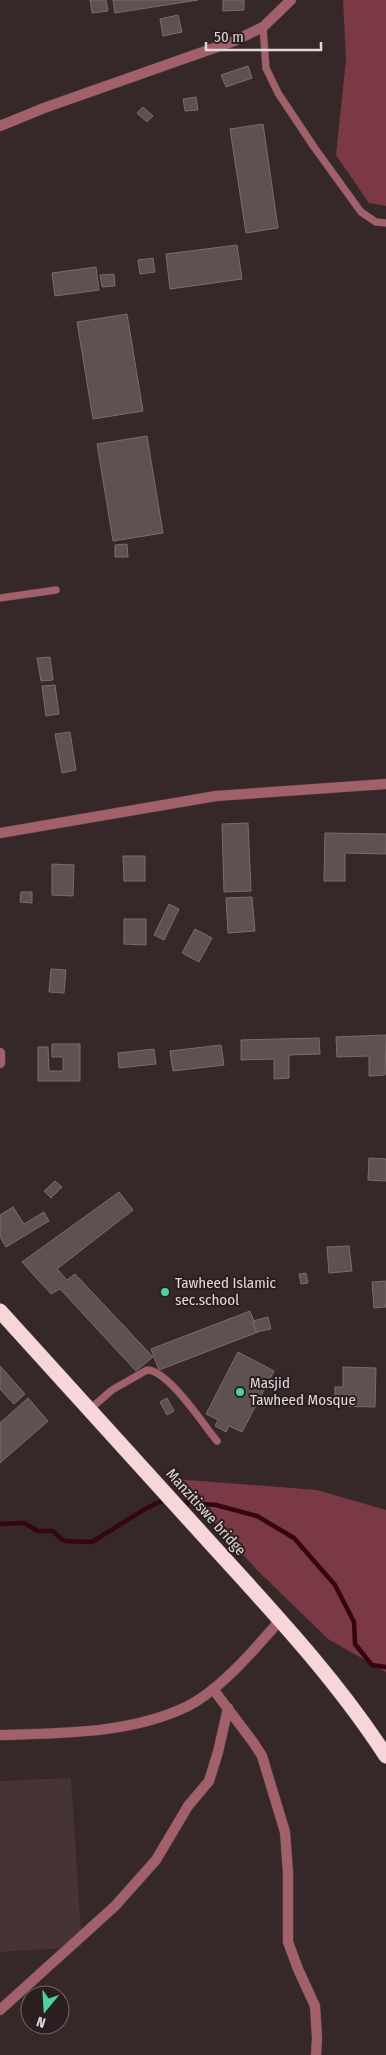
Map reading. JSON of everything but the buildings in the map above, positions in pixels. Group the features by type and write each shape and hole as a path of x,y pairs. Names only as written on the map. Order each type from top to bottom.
{"highway":[{"name":"Manzitiswe bridge","path":"0,1311 148,1473 334,1682 364,1721 386,1756"}],"street":[{"path":"0,126 53,105 234,41 263,27 291,0"},
{"path":"0,833 216,796 386,784"},
{"path":"0,1053 0,1063"},
{"path":"0,1735 90,1729 142,1723 188,1705 213,1689 258,1646 280,1620"},
{"path":"213,1689 262,1756 285,1832 288,1873 288,1942 298,1970 315,2006 316,2055"},
{"path":"0,2010 115,1906 156,1860 188,1806 209,1781 217,1759 228,1708"}],"lane":[{"path":"263,27 266,68 278,93 361,212 376,222 386,223"},
{"path":"0,598 56,590"},
{"path":"90,1410 112,1390 147,1370 153,1370 162,1375 174,1387 217,1441"}],"shaded area":[{"path":"343,0 386,0 386,206 369,203 336,155 346,60"},
{"path":"175,1479 317,1490 386,1510 386,1672 328,1639 258,1571"},
{"path":"71,1778 82,1947 0,1952 0,1781"}],"waterway":[{"path":"0,1524 24,1523 38,1531 53,1531 65,1541 92,1542 145,1509 163,1500 168,1501"},
{"path":"178,1502 216,1505 257,1516 294,1538 335,1585 354,1622 355,1644 372,1665 386,1667"}],"place":[{"name":"Tawheed Islamic sec.school","path":"165,1292"},
{"name":"Masjid Tawheed Mosque","path":"240,1392"}]}
